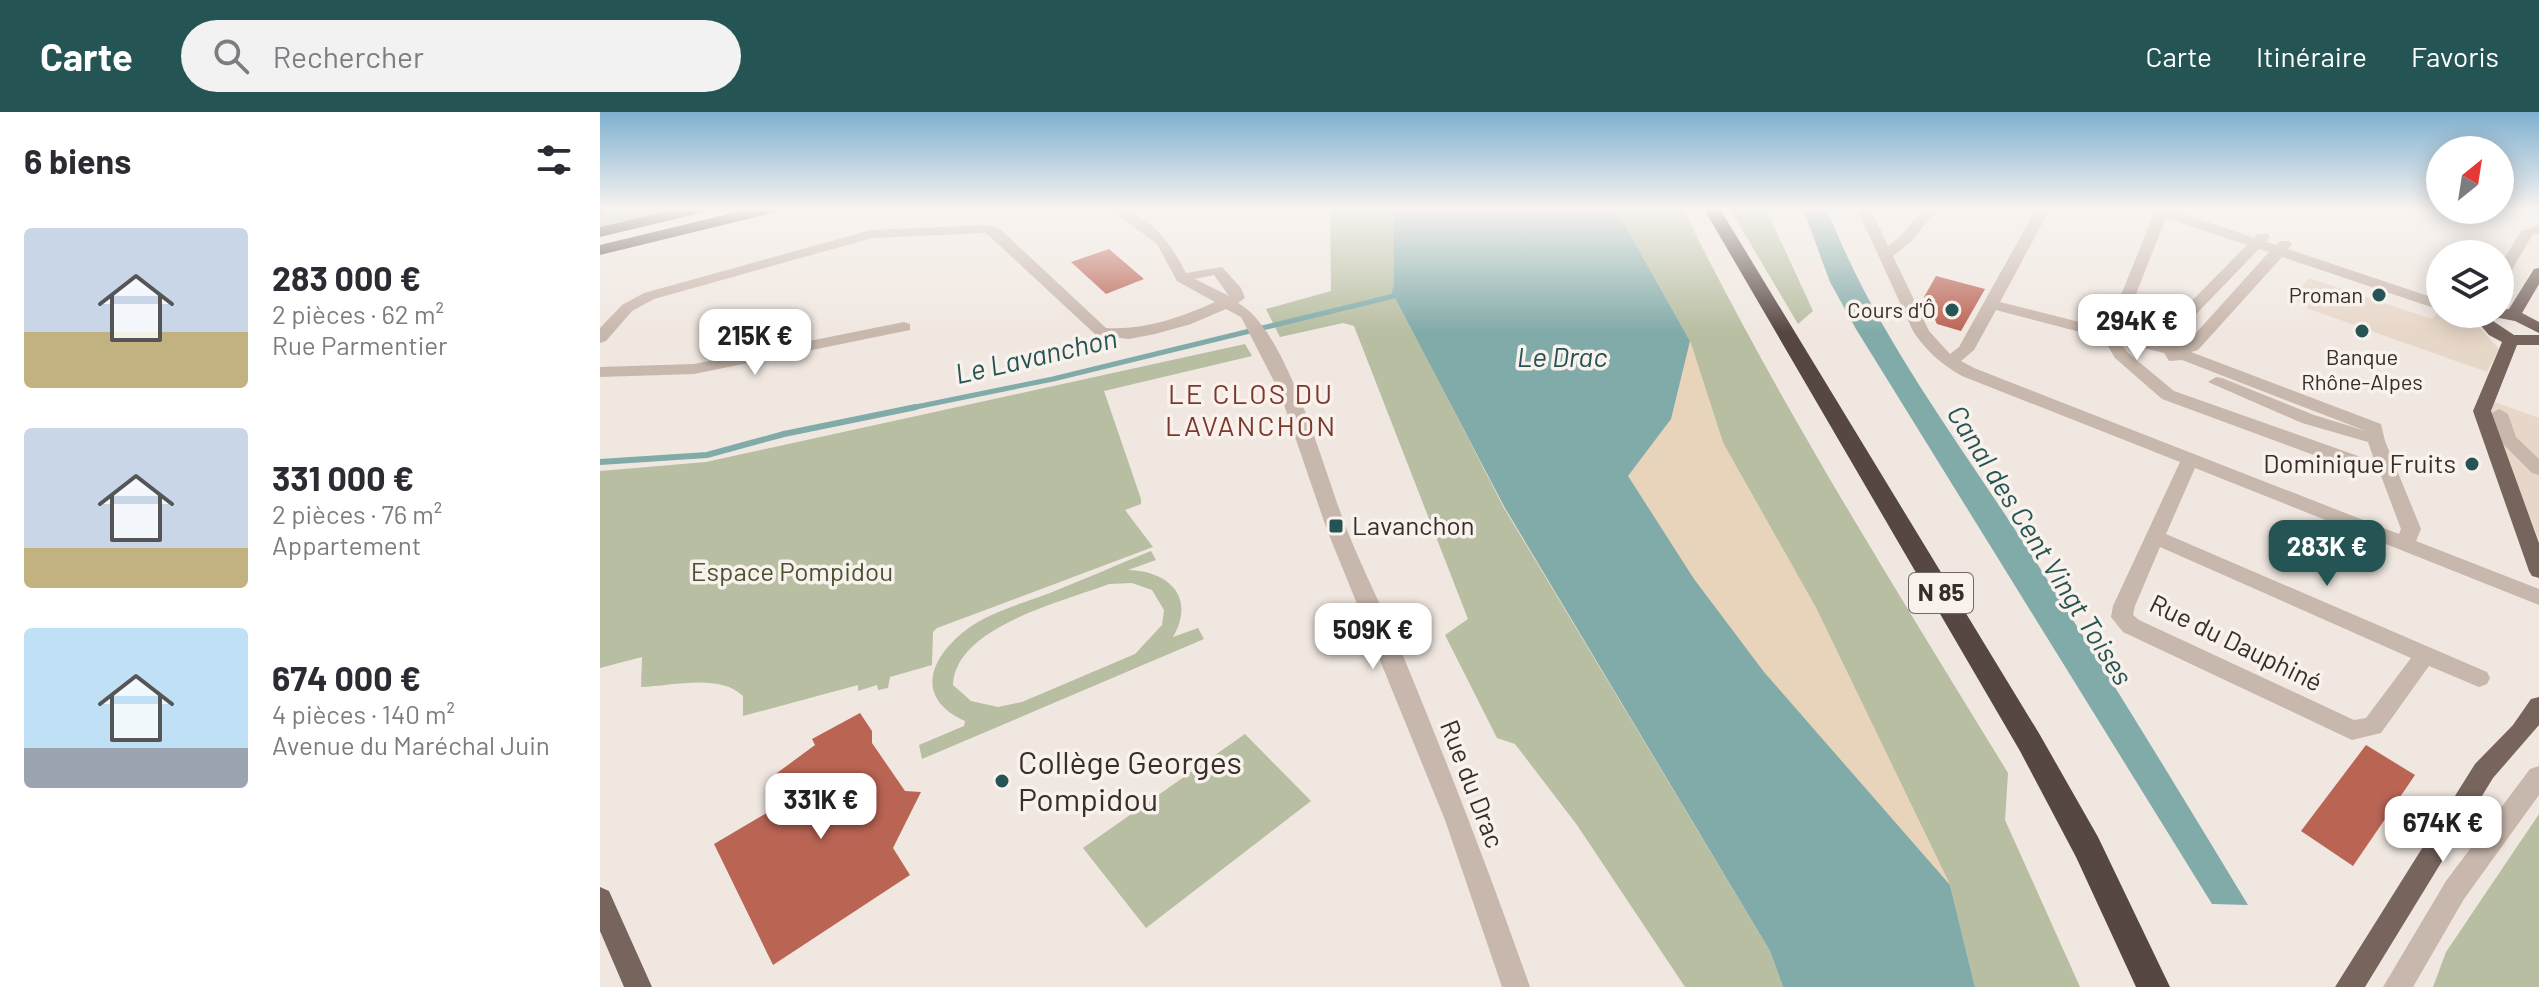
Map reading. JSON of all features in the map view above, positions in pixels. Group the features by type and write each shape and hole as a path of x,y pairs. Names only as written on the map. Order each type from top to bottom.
{"highway":[{"name":"N 85","path":"1736,250 2030,743 2087,847 2153,987"}],"main road":[{"path":"2514,312 2539,272"},
{"path":"2514,321 2539,328"},
{"path":"2493,328 2511,339 2539,340"},
{"path":"2511,339 2482,411 2539,571"},
{"path":"2349,987 2484,771 2529,723 2539,706"},
{"path":"600,900 638,987"}],"street":[{"path":"600,338 627,308 668,289 813,250"},
{"path":"1014,250 1102,332 1129,334 1155,329 1185,321 1237,298 1236,291 1217,270 1182,278 1178,282 1192,298 1183,312 1155,329"},
{"path":"1167,250 1182,278"},
{"path":"1884,250 1932,349 1968,372 2539,597"},
{"path":"1886,254 1892,250"},
{"path":"1950,362 1966,350 2021,250"},
{"path":"2147,250 2112,335 2111,340 2121,355 2168,395 2329,454 2391,473"},
{"path":"2250,250 2164,338 2178,362 2190,371 2308,419 2376,441 2411,529 2405,545"},
{"path":"1991,304 2171,350 2192,347 2280,250"},
{"path":"2287,250 2426,300"},
{"path":"2288,250 2426,291"},
{"name":"Rue du Drac","path":"1182,278 1247,314 1289,393 1337,530 1458,820 1516,987"},
{"path":"600,372 694,369 904,327"},
{"path":"2499,414 2508,439 2539,469"},
{"name":"Rue du Dauphiné","path":"2190,460 2122,617 2143,632 2352,730 2373,726 2425,655"},
{"path":"2157,538 2479,678"},
{"path":"2397,987 2455,890 2539,776"}],"green space":[{"path":"1330,250 1394,250 1395,296 1504,508 1770,951 1783,987 1685,987 1577,825 1515,744 1497,738 1445,635 1468,619 1354,326 1343,323 1280,337 1266,309 1331,291"},
{"path":"1639,250 1704,250 1798,424 2008,773 2005,820 2080,987 1975,987 1950,885 1816,608 1723,443 1690,341"},
{"path":"1754,250 1785,250 1813,311 1798,324"},
{"name":"Espace Pompidou","path":"1245,344 1252,356 1104,391 1141,499 1141,504 1125,510 1153,547 937,628 933,632 932,665 890,677 888,688 878,690 877,685 858,691 858,685 743,716 743,696 722,685 695,682 641,687 642,657 600,668 600,471 706,462"},
{"path":"1151,551 1156,560 1128,570 1156,575 1174,589 1180,598 1181,610 1173,637 1198,628 1204,639 922,759 919,745 964,726 965,721 948,711 933,688 937,663 956,638 989,616","holes":["1132,583 1152,590 1164,610 1162,625 1135,654 1022,702 998,707 971,701 953,685 958,665 972,647 1014,620 1109,584"]},
{"path":"1245,734 1311,801 1146,928 1083,848"},
{"path":"2539,814 2539,987 2433,987 2446,952"}],"sand":[{"name":"Le Drac","path":"1393,250 1639,250 1690,341 1723,443 1816,608 1950,885 1975,987 1783,987 1770,951 1505,508 1394,296"}],"shaded area":[{"path":"2309,278 2426,317 2426,328 2480,328 2499,349 2487,372 2309,309 2293,297"},
{"path":"2495,402 2539,418 2539,539 2500,443 2491,413"}],"water":[{"name":"Le Drac","path":"1393,250 1639,250 1690,341 1671,419 1628,476 1694,579 1764,672 1950,885 1975,987 1783,987 1770,951 1505,508 1394,296"},
{"path":"1818,250 1844,250 1865,293 1912,373 2074,621 2248,905 2212,904 1856,329 1830,282"}],"building":[{"path":"1110,250 1144,279 1106,294 1071,262"},
{"name":"Cours d'Ô","path":"1936,276 1985,289 1961,331 1937,324 1924,297"},
{"path":"860,713 872,731 872,743 905,791 921,792 893,848 910,875 773,965 714,844 782,804 780,789 774,780 777,773 815,745 812,739"},
{"path":"2366,745 2415,775 2353,866 2301,831"}],"waterway":[{"name":"Le Lavanchon","path":"906,409 1053,379 1394,296 1395,289"},
{"name":"Le Lavanchon","path":"600,462 707,455 784,434 916,407"}],"place":[{"name":"Proman","path":"2379,295"},
{"name":"Cours d'Ô","path":"1952,310"},
{"name":"Banque Rhône-Alpes","path":"2362,331"},
{"name":"Dominique Fruits","path":"2472,464"},
{"name":"Lavanchon","path":"1336,526"},
{"name":"Collège Georges Pompidou","path":"1002,781"}],"district":[{"name":"LE CLOS DU LAVANCHON","path":"1251,410"}],"water label":[{"name":"Canal des Cent Vingt Toises","path":"2040,545"}]}
